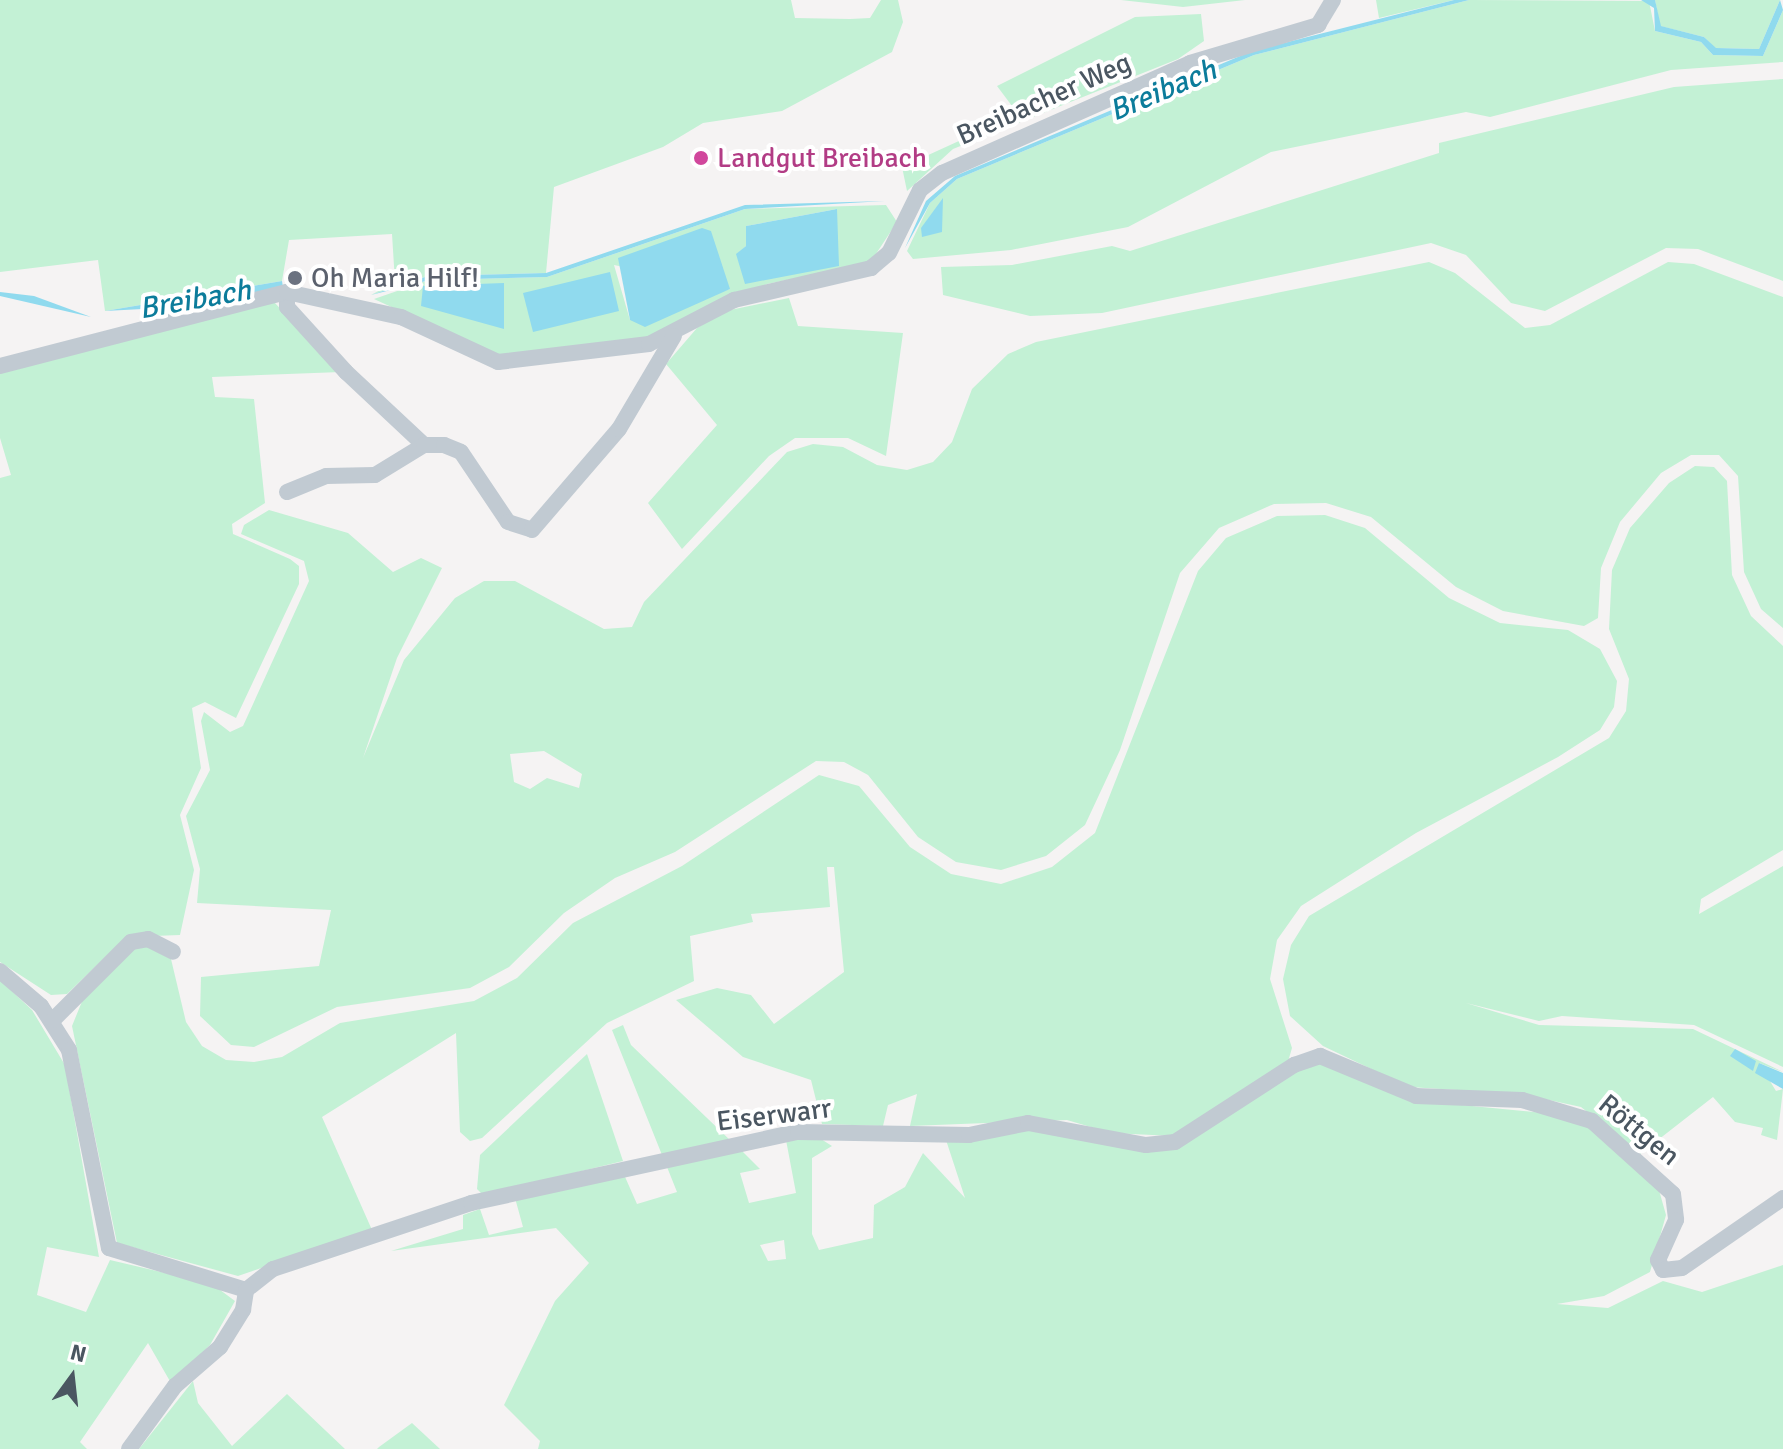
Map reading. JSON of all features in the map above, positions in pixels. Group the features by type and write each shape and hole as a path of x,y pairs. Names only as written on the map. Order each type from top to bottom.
{"street":[{"name":"Breibacher Weg","path":"0,366 287,292 401,317 498,362 612,351 674,336 734,300 871,268 889,253 920,190 942,173 1190,63 1318,25 1333,0"},
{"path":"287,292 287,307 336,362 424,445 375,475 326,476 287,492"},
{"name":"Breibacher Weg","path":"424,445 461,452 495,508 521,532 532,530 619,429 674,336"},
{"path":"53,1020 131,942 148,939 173,952"},
{"path":"0,971 53,1020 75,1071 106,1243 118,1254 246,1290 243,1310 220,1347 175,1386 129,1449"},
{"name":"Eiserwarr","path":"246,1290 273,1269 471,1203 798,1132 969,1135 1028,1123 1146,1145 1175,1142 1306,1059"},
{"name":"Röttgen","path":"1306,1059 1335,1059 1416,1096 1522,1100 1575,1111 1673,1194 1676,1220 1658,1260 1669,1272 1783,1198"}],"green space":[{"path":"0,0 791,0 795,18 850,19 870,18 881,0 898,0 903,22 892,52 782,111 703,123 663,147 554,187 546,273 428,276 371,295 395,282 392,234 289,240 282,281 105,311 98,260 0,272"},
{"path":"1121,0 1245,0 1183,7"},
{"path":"1376,0 1454,0 1379,18"},
{"path":"1469,0 1649,1 1655,31 1701,42 1713,55 1763,56 1783,10 1783,62 1671,70 1490,117 1466,112 1271,152 1128,227 1011,250 913,259 907,251 930,203 957,179 1254,55"},
{"path":"1655,0 1780,0 1759,49 1715,48 1704,37 1660,26"},
{"path":"1201,14 1204,41 1178,59 953,149 907,191 902,167 1018,114 997,86 1135,17"},
{"path":"1783,79 1783,281 1698,249 1666,248 1545,311 1511,303 1466,255 1431,243 1102,313 1030,316 943,295 941,267 1012,265 1112,246 1130,251 1439,153 1439,143 1674,87"},
{"path":"886,205 897,222 870,263 767,284 659,336 498,356 374,299 429,280 547,277 745,209","holes":["837,209 737,254 746,246 746,226","614,265 730,289 630,320"]},
{"path":"1429,262 1455,273 1525,328 1550,325 1668,262 1694,264 1783,297 1783,628 1761,609 1744,572 1738,476 1719,455 1691,455 1661,473 1620,522 1601,568 1598,618 1584,626 1503,611 1456,587 1371,517 1326,503 1274,504 1219,528 1180,573 1120,750 1085,825 1046,856 1001,870 956,862 918,837 868,775 844,762 816,761 675,852 615,878 564,913 509,967 470,988 337,1007 254,1047 231,1045 200,1016 201,977 319,966 331,910 197,903 200,869 186,816 210,770 201,721 204,712 230,732 243,726 309,581 304,561 241,534 244,525 269,510 348,533 393,572 421,558 442,568 397,658 363,758 404,660 455,598 484,581 515,581 604,629 632,627 644,602 787,452 813,444 843,447 877,465 907,470 933,462 952,442 972,389 1008,354 1036,342","holes":["544,751 582,774 579,788 547,778 530,789 514,782 510,754"]},
{"path":"789,298 798,326 903,333 886,456 848,438 795,438 769,456 682,549 648,503 717,425 666,364 697,328 725,311"},
{"path":"273,301 341,372 212,377 215,397 254,399 265,503 232,524 233,534 290,559 299,566 299,584 236,718 205,702 192,708 201,768 180,815 194,870 180,935 126,937 67,994 51,995 0,962 0,478 11,475 0,438 0,371"},
{"path":"1695,466 1714,467 1727,481 1732,575 1751,616 1783,646 1783,850 1701,899 1699,914 1783,866 1783,1067 1694,1025 1562,1016 1539,1021 1466,1003 1539,1025 1693,1029 1783,1072 1759,1063 1776,1091 1783,1089 1777,1140 1761,1135 1763,1128 1735,1122 1713,1097 1640,1154 1581,1107 1522,1094 1409,1087 1323,1046 1290,1016 1283,979 1291,945 1309,916 1609,738 1626,711 1629,679 1609,629 1612,570 1630,528 1669,483"},
{"path":"1325,515 1365,528 1449,598 1500,623 1568,630 1600,649 1617,681 1614,707 1600,730 1558,757 1416,833 1301,906 1277,940 1270,979 1292,1048 1287,1065 1173,1136 1111,1133 1067,1120 910,1126 917,1094 888,1105 883,1126 822,1124 811,1080 743,1057 676,1000 717,988 751,995 774,1024 844,972 834,867 827,867 830,907 751,914 753,922 690,936 694,981 607,1023 482,1138 470,1141 460,1132 456,1033 322,1117 372,1230 238,1276 117,1243 72,1026 83,999 126,951 142,944 171,959 186,1022 202,1046 226,1060 254,1062 282,1057 340,1023 474,1001 517,978 573,923 682,866 819,775 859,786 910,847 951,874 1001,884 1052,867 1095,833 1198,571 1226,538 1277,516"},
{"path":"0,980 32,1010 65,1065 99,1257 47,1247 37,1295 86,1312 110,1260 212,1284 235,1301 210,1345 171,1383 148,1343 80,1442 87,1449 0,1449"},
{"path":"623,1025 631,1045 732,1142 662,1155 612,1030"},
{"path":"587,1054 623,1161 483,1195 477,1189 480,1155"},
{"path":"1326,1062 1410,1100 1574,1116 1657,1183 1666,1215 1650,1272 1604,1296 1557,1304 1608,1308 1663,1281 1702,1292 1783,1265 1783,1449 538,1449 540,1441 504,1405 555,1301 589,1263 556,1228 391,1251 463,1229 463,1215 480,1209 489,1235 523,1227 515,1198 622,1170 637,1204 677,1192 665,1162 740,1149 760,1169 740,1173 749,1203 796,1193 786,1140 813,1134 832,1146 812,1158 812,1234 819,1250 873,1238 874,1205 905,1187 923,1153 965,1198 946,1140 1031,1129 1149,1149 1297,1070","holes":["784,1240 786,1259 768,1261 760,1245"]},
{"path":"193,1381 198,1403 232,1446 287,1394 345,1449 139,1449"},
{"path":"412,1423 440,1449 377,1449 379,1447"}],"water":[{"name":"Breibach","path":"1454,0 1469,0 1254,55 957,179 930,203 905,248 926,201 955,176 1252,51"},
{"path":"1641,0 1655,0 1661,26 1704,37 1716,48 1759,49 1780,0 1783,10 1763,56 1713,55 1701,42 1655,31 1654,8"},
{"path":"943,198 942,232 922,237 921,228"},
{"path":"885,201 745,209 547,277 430,280 371,295 428,276 546,273 745,205"},
{"path":"837,209 839,266 745,284 736,254 746,246 746,226"},
{"path":"702,228 711,231 730,289 645,327 630,320 618,258"},
{"path":"610,272 619,311 533,332 523,293"},
{"name":"Breibach","path":"282,281 283,287 180,307 105,311"},
{"path":"504,283 504,329 421,306 423,286"},
{"path":"0,292 34,296 91,317 0,296"},
{"path":"1735,1049 1756,1061 1753,1071 1730,1056"},
{"path":"1759,1063 1783,1073 1783,1089 1755,1073"}],"place":[{"name":"Landgut Breibach","path":"701,158"},
{"name":"Oh Maria Hilf!","path":"295,278"}]}
